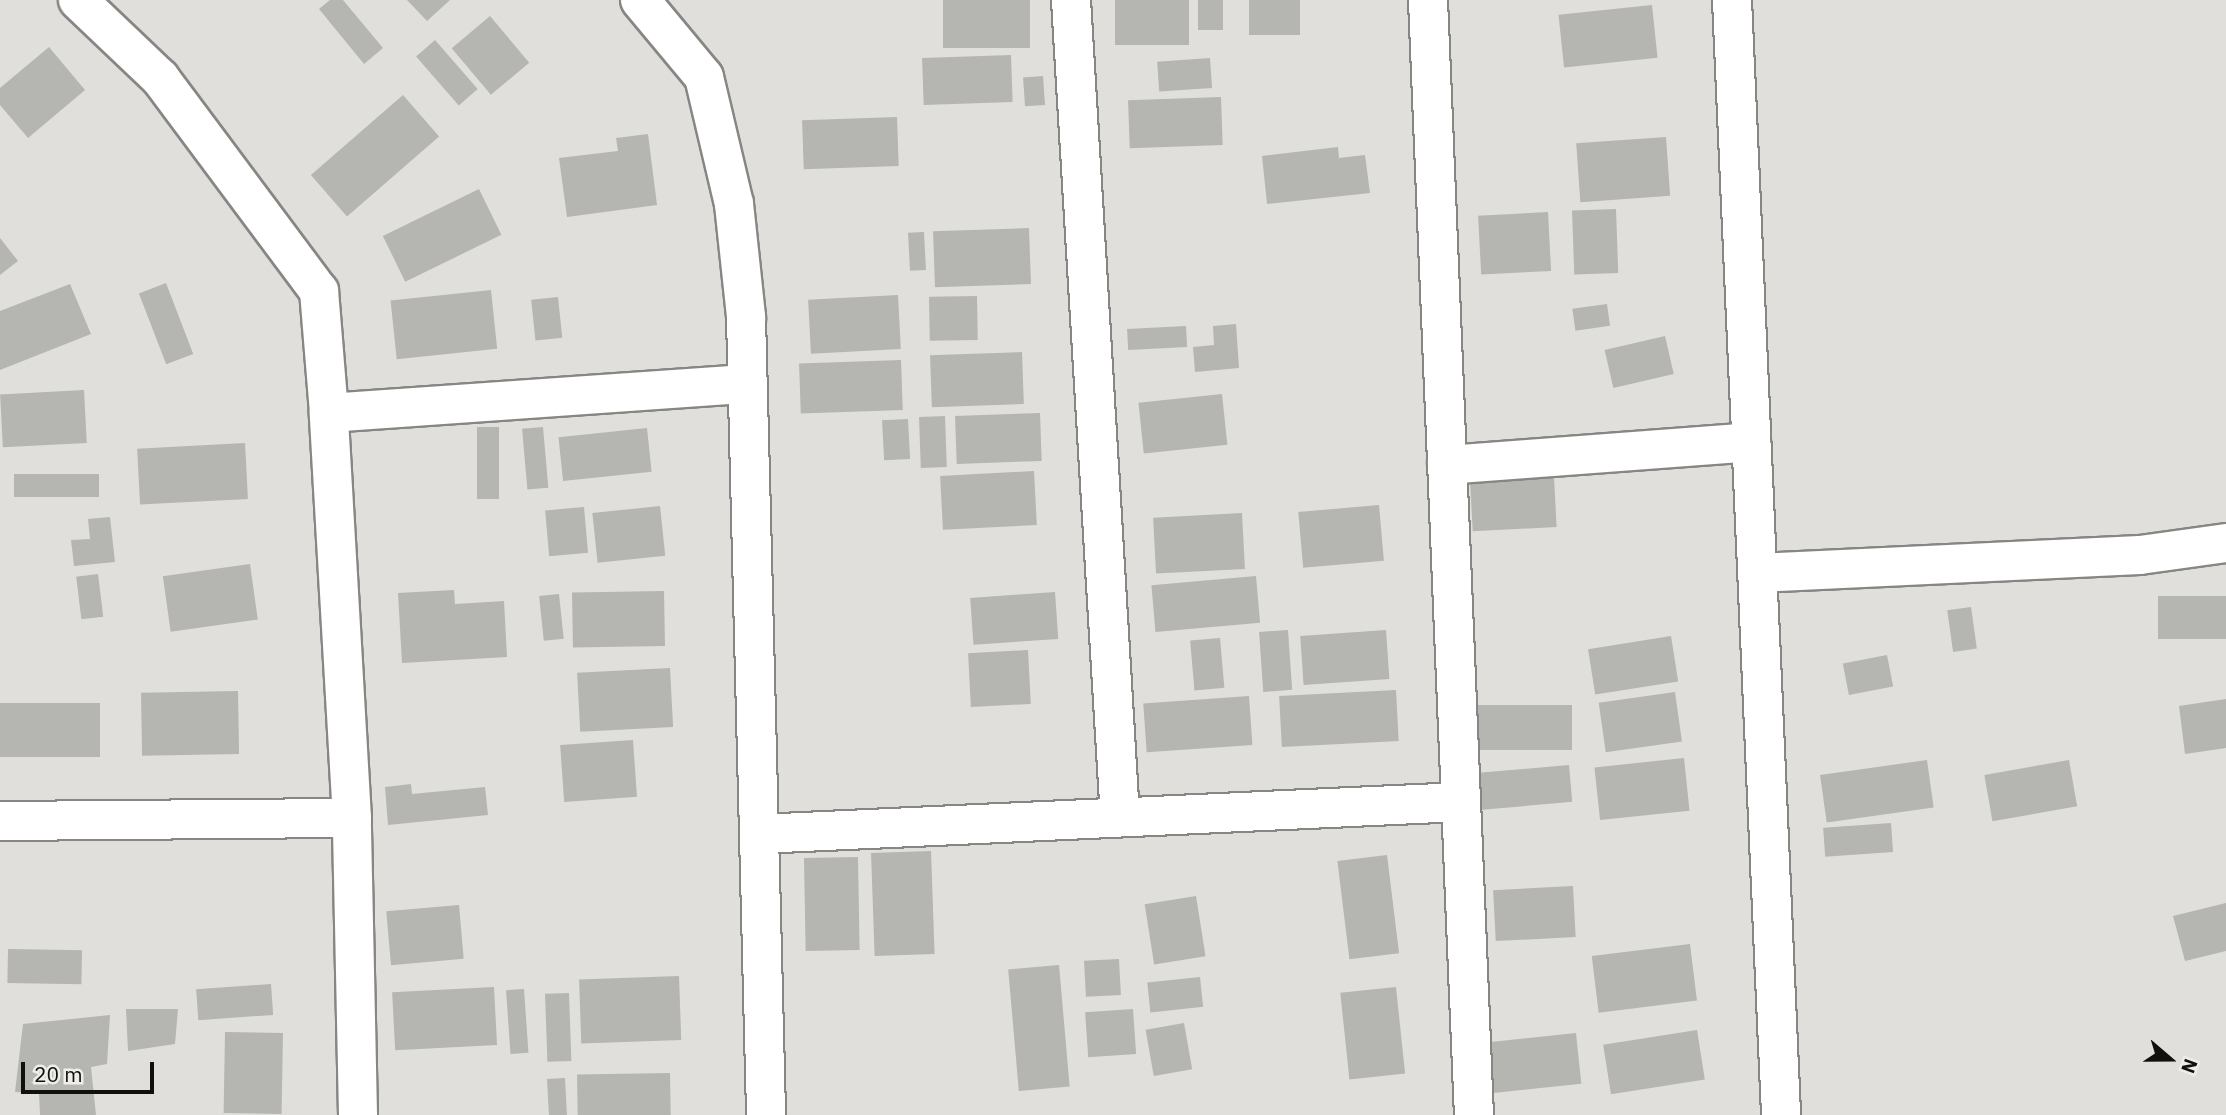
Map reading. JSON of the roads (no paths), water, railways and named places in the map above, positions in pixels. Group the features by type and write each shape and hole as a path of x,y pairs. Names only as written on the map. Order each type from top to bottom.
{"street":[{"path":"78,0 160,78 319,291 329,412 352,818 358,1115"},
{"path":"640,0 704,77 734,204 746,317 766,1115"},
{"path":"1071,0 1120,818"},
{"path":"1428,0 1474,1115"},
{"path":"1732,0 1781,1115"},
{"path":"329,412 746,384"},
{"path":"1447,466 1751,442"},
{"path":"1757,573 2140,555 2226,543"},
{"path":"759,834 1461,802"},
{"path":"0,821 352,818"}]}
